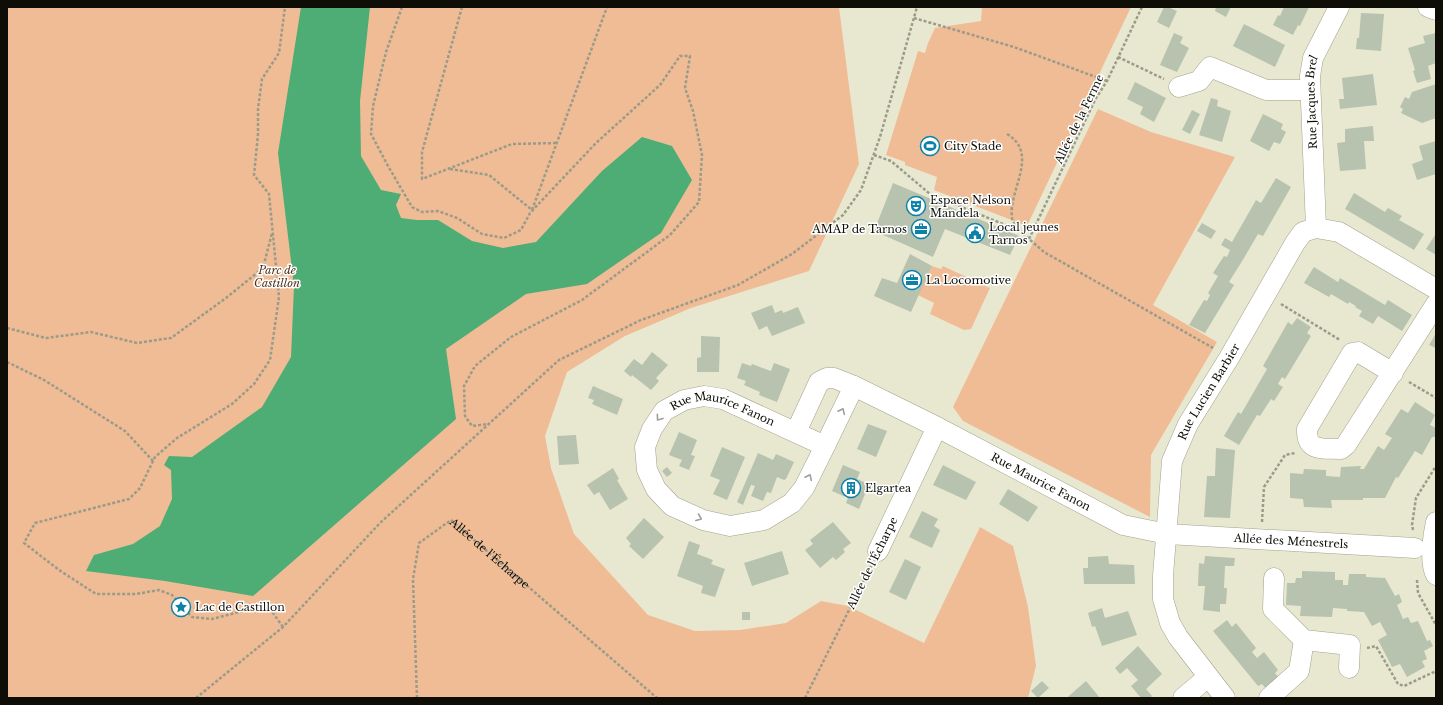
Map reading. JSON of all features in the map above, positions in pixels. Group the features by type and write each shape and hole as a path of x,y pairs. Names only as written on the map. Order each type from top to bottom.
{"street":[{"name":"Rue Jacques Brel","path":"1316,228 1310,76 1313,58 1338,7"},
{"path":"1428,7 1436,10"},
{"path":"1179,86 1199,81 1210,67 1266,90 1310,90"},
{"path":"1316,228 1339,232 1436,289"},
{"name":"Rue Lucien Barbier","path":"1225,698 1178,637 1170,623 1164,599 1163,576 1172,461 1188,424 1229,358 1295,242 1303,232 1316,228"},
{"path":"1392,372 1358,352 1352,353 1307,429 1310,444 1316,447 1342,449 1346,445 1436,304"},
{"name":"Rue Maurice Fanon","path":"796,432 819,382 827,378 834,378 854,386 937,427 1123,525 1166,534"},
{"name":"Rue Maurice Fanon","path":"825,446 723,399 704,396 684,400 664,411 652,428 645,447 647,470 656,489 672,506 703,520 730,526 764,520 792,503 804,488 825,446 854,386"},
{"name":"Allée de l'Écharpe","path":"878,551 937,427"},
{"path":"1436,522 1433,537 1433,570 1436,575"},
{"name":"Allée des Ménestrels","path":"1166,534 1415,548"},
{"path":"1274,578 1273,609 1304,640 1350,645 1349,661"},
{"path":"1269,698 1299,671 1304,640"},
{"path":"1183,698 1208,677"}],"path":[{"path":"283,627 273,613 264,606 212,619 192,617 172,595 159,590 136,594 96,594 59,570 24,543 35,523 129,499 140,488 155,457 177,438 232,404 254,384 270,360 279,297 269,194 254,175 258,134 258,109 262,79 279,53 285,7"},
{"path":"402,7 386,52 373,106 371,134 412,207 422,212 438,211 457,218 482,234 504,238 521,230 532,210 607,7"},
{"path":"462,7 422,152 422,179 512,144 558,143"},
{"path":"196,698 283,627 380,524 559,360 641,320 738,285 792,254 844,215 861,190 874,155 917,7"},
{"name":"Allée de la Ferme","path":"1030,239 1096,98 1107,81 1142,7"},
{"path":"914,18 1014,47 1107,81"},
{"path":"488,424 472,426 465,416 464,386 475,366 511,337 582,300 670,235 699,202 702,155 693,111 685,88 690,56 680,56 660,85 596,143 532,210"},
{"path":"1118,57 1179,86"},
{"path":"1007,134 1013,138 1020,148 1023,160 1013,206 1012,219 1020,231"},
{"path":"874,155 891,161 930,194 1020,231 1044,252 1229,358"},
{"path":"449,169 489,174 532,210"},
{"path":"7,328 46,338 91,332 137,343 171,338 226,298 262,268 273,230"},
{"path":"1266,294 1348,344 1358,352"},
{"path":"7,362 44,380 125,430 153,461"},
{"path":"1392,372 1436,398"},
{"path":"1262,524 1264,487 1285,455 1316,447"},
{"name":"Allée de l'Écharpe","path":"417,698 412,579 419,544 451,520 657,698"},
{"name":"Allée de l'Écharpe","path":"806,698 878,551"},
{"path":"1349,661 1376,646 1398,684 1404,686 1436,672"}],"green space":[{"name":"Parc de Castillon","path":"7,7 839,7 859,164 809,271 691,308 625,336 567,372 545,436 551,468 574,534 648,615 695,631 740,630 786,623 821,601 848,606 924,643 980,527 1013,546 1028,607 1036,666 1028,698 7,698"},
{"path":"982,7 1131,7 1027,226 934,190 937,177 905,165 905,162 886,155 918,51 925,53 935,28 981,21"},
{"path":"1098,109 1151,132 1235,157 1153,305 1217,342 1151,455 1150,517 963,421 953,407"},
{"path":"932,266 941,269 943,266 990,288 971,329 964,330 930,314 934,303 918,295"}],"shaded area":[{"name":"Lac de Castillon","path":"301,7 370,7 360,101 361,156 381,190 401,194 396,205 401,218 438,220 472,241 503,248 536,242 602,171 642,137 672,146 692,180 661,233 587,284 526,294 446,349 456,419 253,596 165,581 86,571 94,555 133,544 160,526 172,499 171,470 164,465 169,456 192,457 262,407 291,357 294,286 278,153"}],"building":[{"path":"1164,7 1177,11 1169,28 1157,22"},
{"path":"1216,7 1231,7 1226,17 1215,11"},
{"path":"1284,7 1309,7 1300,26 1298,25 1293,35 1273,25 1278,15 1280,16"},
{"path":"1361,13 1384,14 1381,51 1356,49 1357,38 1359,38"},
{"path":"1244,24 1285,45 1275,67 1233,46"},
{"path":"1174,33 1183,37 1180,43 1189,48 1177,72 1160,65"},
{"path":"1436,33 1436,63 1428,66 1431,79 1417,83 1413,71 1415,70 1408,48 1425,43 1423,36"},
{"path":"1373,74 1377,105 1340,109 1339,99 1344,99 1342,78"},
{"path":"1135,82 1166,98 1154,122 1140,114 1143,107 1127,99"},
{"path":"1436,84 1436,118 1422,123 1401,113 1403,109 1400,107 1405,97 1409,99 1412,92"},
{"path":"1211,98 1218,100 1217,106 1231,111 1222,142 1199,135"},
{"path":"1192,110 1200,114 1190,134 1182,130"},
{"path":"1263,114 1283,124 1281,129 1286,132 1280,144 1274,142 1269,151 1250,141"},
{"path":"1373,126 1374,141 1364,141 1366,169 1340,171 1337,143 1345,142 1345,129"},
{"path":"1436,141 1436,174 1417,180 1412,164 1423,160 1419,146"},
{"path":"1276,178 1291,187 1263,236 1258,234 1229,282 1234,285 1205,333 1189,325 1204,300 1207,301 1210,295 1208,293 1218,276 1213,273 1224,256 1227,257 1230,250 1221,245 1225,238 1232,242 1256,200 1261,203"},
{"name":"Espace Nelson Mandela","path":"893,183 1019,236 1010,255 945,229 933,257 874,231"},
{"path":"1354,193 1385,212 1388,208 1402,216 1399,220 1424,234 1414,250 1345,209"},
{"path":"1202,223 1216,231 1211,239 1197,231"},
{"path":"1435,235 1436,236 1436,255 1426,249"},
{"name":"La Locomotive","path":"910,254 932,266 911,312 874,296 882,278 897,283"},
{"path":"1314,267 1338,282 1340,278 1385,305 1388,300 1412,315 1402,331 1378,316 1373,324 1359,316 1362,311 1355,307 1356,306 1349,302 1348,304 1331,294 1329,297 1304,283"},
{"path":"772,305 775,313 782,310 783,313 798,307 805,323 772,336 767,326 759,330 751,313"},
{"path":"1297,318 1311,327 1307,333 1311,336 1285,379 1282,377 1278,384 1283,387 1274,401 1271,399 1260,416 1257,415 1239,445 1224,436 1238,412 1241,414 1267,369 1263,366 1288,322 1292,325"},
{"path":"1435,335 1436,336 1436,348 1429,345"},
{"path":"701,336 720,337 719,372 697,372 697,358 701,357"},
{"path":"652,352 668,365 656,378 659,381 651,390 632,375 631,377 624,371 634,359 642,365"},
{"path":"742,363 751,366 752,364 771,371 774,363 790,369 777,402 759,395 760,392 744,385 746,381 737,378"},
{"path":"593,386 623,399 617,415 592,404 594,400 588,398"},
{"path":"1415,402 1435,415 1430,425 1436,428 1436,437 1432,437 1422,455 1415,451 1398,478 1396,477 1385,498 1331,500 1332,508 1304,507 1303,499 1290,498 1290,473 1303,474 1304,469 1326,470 1326,476 1340,477 1341,467 1361,466 1360,469 1364,469 1378,446 1384,450 1392,438 1385,434 1401,409 1408,413"},
{"path":"868,424 887,431 876,457 857,449"},
{"path":"679,432 697,440 691,455 695,456 689,470 679,466 682,460 669,455"},
{"path":"576,435 579,464 559,465 557,436"},
{"path":"722,447 745,457 727,500 713,494 720,480 710,476"},
{"path":"1216,448 1235,450 1230,518 1204,517 1207,476 1215,476"},
{"path":"758,453 773,460 776,454 794,462 786,479 784,480 777,477 771,493 767,492 763,501 751,496 755,486 751,485 743,505 737,502"},
{"name":"Elgartea","path":"843,465 860,472 857,479 869,484 859,509 846,503 848,498 832,491"},
{"path":"943,465 976,482 966,500 933,485"},
{"path":"667,467 672,473 667,477 662,471"},
{"path":"613,468 619,479 617,480 628,499 610,510 599,492 594,495 587,485"},
{"path":"1008,489 1038,507 1028,522 999,504"},
{"path":"922,511 938,519 934,526 940,530 932,548 909,537"},
{"path":"644,518 664,537 643,559 629,546 631,544 626,538"},
{"path":"833,522 851,543 843,549 845,552 836,560 833,557 820,568 805,550 813,544 810,540"},
{"path":"689,541 700,545 697,554 713,560 711,564 725,569 715,597 701,593 703,586 677,576"},
{"path":"782,551 789,574 752,586 744,563"},
{"path":"1108,556 1109,564 1134,565 1135,584 1084,584 1083,568 1088,568 1088,557"},
{"path":"1205,556 1235,558 1234,566 1225,566 1224,588 1227,588 1226,604 1220,604 1220,612 1203,610 1205,586 1198,586 1199,563 1204,564"},
{"path":"905,559 921,567 906,600 889,592"},
{"path":"1302,571 1335,572 1335,580 1343,580 1343,585 1348,585 1349,574 1366,574 1366,577 1385,578 1395,596 1399,594 1402,602 1397,605 1403,619 1408,617 1411,623 1418,621 1427,641 1430,640 1433,646 1424,651 1427,659 1422,661 1425,667 1407,677 1400,664 1392,667 1378,640 1387,635 1380,622 1372,626 1364,612 1333,608 1332,617 1300,616 1301,606 1286,605 1287,583 1295,583 1296,578 1302,578"},
{"path":"1102,608 1105,618 1128,611 1137,635 1102,646 1095,626 1092,627 1088,613"},
{"path":"742,612 750,612 750,620 742,620"},
{"path":"1227,620 1232,627 1236,623 1256,648 1252,652 1257,658 1264,652 1278,670 1275,673 1280,679 1267,690 1262,684 1258,686 1213,631"},
{"path":"1138,646 1162,674 1146,689 1152,696 1150,698 1141,698 1131,686 1138,680 1127,668 1120,674 1115,668"},
{"path":"1042,681 1049,688 1038,698 1031,691"},
{"path":"1086,681 1100,698 1067,698 1070,695"}],"place":[{"name":"City Stade","path":"930,146"},
{"name":"Espace Nelson Mandela","path":"916,206"},
{"name":"AMAP de Tarnos","path":"921,229"},
{"name":"Local jeunes Tarnos","path":"975,233"},
{"name":"La Locomotive","path":"912,280"},
{"name":"Elgartea","path":"851,488"},
{"name":"Lac de Castillon","path":"181,607"}]}
